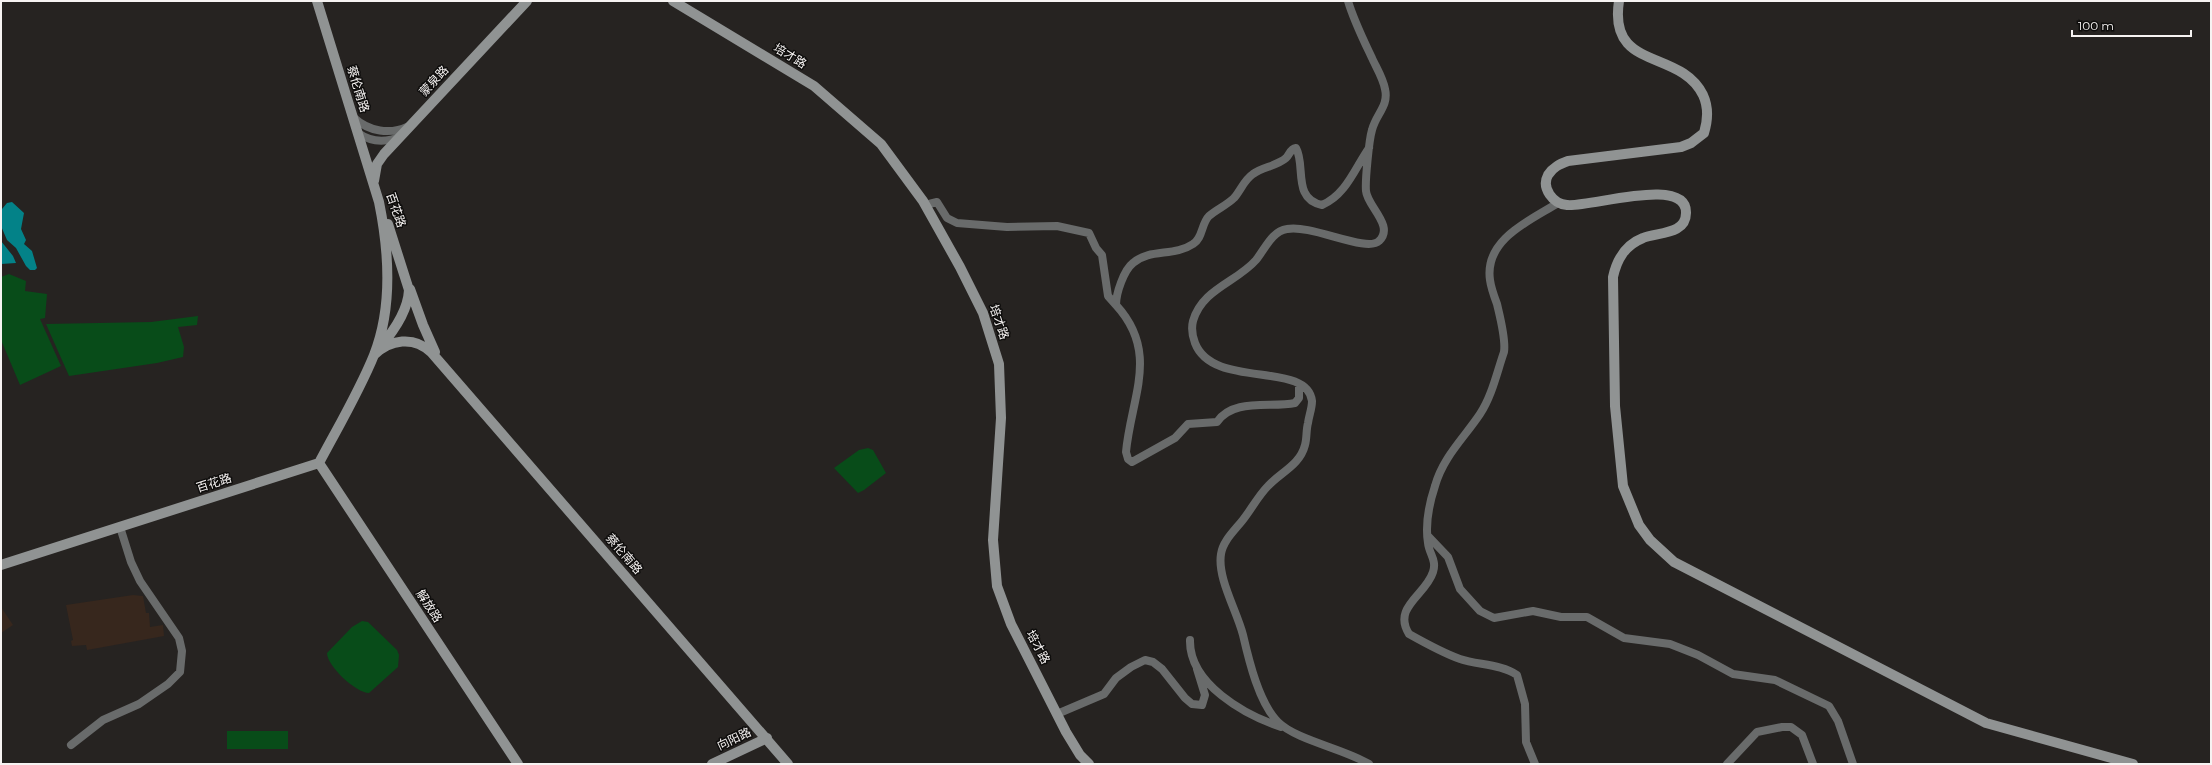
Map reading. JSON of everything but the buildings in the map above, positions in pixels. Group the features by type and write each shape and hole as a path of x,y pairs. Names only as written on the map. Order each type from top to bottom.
{"street":[{"name":"蔡伦南路","path":"317,1 374,185"},
{"name":"蒙泉路","path":"374,185 377,164 410,126 527,1"},
{"name":"培才路","path":"673,1 814,86 882,144 925,205 983,313 999,364 1001,418 993,540 997,586 1011,624 1057,714 1080,755 1090,764"},
{"path":"1287,729 1277,722 1262,696 1249,659 1238,615 1228,592 1222,571 1221,556 1225,542 1268,486 1292,467 1299,459 1305,447 1308,422 1312,409 1312,397 1304,386 1285,378 1230,371 1217,366 1204,357 1196,347 1191,332 1193,319 1203,302 1216,290 1251,265 1278,232 1286,229 1318,231 1362,245 1372,245 1378,242 1382,236 1383,228 1366,191 1372,128 1385,106 1385,88 1348,1"},
{"path":"1619,1 1617,19 1625,40 1638,54 1683,71 1692,78 1704,98 1708,110 1707,124 1704,133 1699,138 1681,147 1568,161 1556,166 1548,175 1546,186 1549,195 1558,203 1580,206 1656,194 1678,197 1684,204 1686,212 1685,220 1678,228 1665,234 1644,238 1631,245 1622,253 1616,264 1613,277 1614,406 1621,475 1626,496 1638,524 1661,551 1674,562 1986,723 2133,764"},
{"path":"353,117 368,128 381,131 399,130 410,126"},
{"path":"358,133 368,139 379,141 391,140 402,135"},
{"path":"1116,304 1126,273 1131,264 1146,255 1176,252 1193,244 1198,240 1205,222 1210,216 1233,199 1252,174 1285,158 1292,148 1296,148 1299,152 1300,178 1303,187 1312,201 1322,206 1334,199 1340,192 1369,148"},
{"name":"百花路","path":"1,565 320,463 374,355 391,334 409,296 409,285 374,185"},
{"name":"百花路","path":"374,185 384,230 387,270 383,316 374,355"},
{"path":"925,205 938,202 947,218 957,223 1007,227 1057,226 1089,233 1096,248 1102,255 1108,296 1130,321 1140,353 1137,401 1127,447 1128,460 1132,462 1175,438 1188,424 1217,422 1227,411 1240,407 1295,403 1299,398 1299,385"},
{"path":"1535,764 1526,742 1525,704 1517,675 1507,670 1449,654 1409,634 1406,629 1404,613 1408,605 1430,580 1434,567 1433,554 1428,544 1427,522 1430,503 1441,469 1451,452 1481,413 1504,352 1505,345 1499,314 1490,281 1494,257 1500,246 1517,227 1558,203"},
{"name":"蔡伦南路","path":"409,285 426,335 440,361"},
{"name":"蔡伦南路","path":"374,355 389,344 408,341 427,348 440,361 788,764"},
{"name":"解放路","path":"320,463 518,764"},
{"path":"71,745 103,720 139,704 168,684 180,672 182,651 179,638 140,581 131,562 120,527"},
{"path":"1428,536 1448,558 1460,589 1466,598 1483,613 1494,618 1533,611 1560,617 1587,617 1624,638 1670,644 1698,655 1733,674 1775,680 1829,706 1838,721 1853,764"},
{"path":"1057,714 1104,694 1116,678 1131,667 1145,660 1153,662 1162,669 1189,701 1197,706 1202,705 1205,702 1205,695 1190,648 1190,640"},
{"path":"1197,669 1206,682 1228,699 1272,724 1358,757 1369,764"},
{"path":"1727,764 1757,732 1782,726 1791,727 1802,735 1813,764"},
{"name":"向阳路","path":"712,764 767,738"}],"shaded area":[{"path":"133,595 143,596 146,613 149,613 150,627 163,625 164,636 87,650 86,645 72,646 71,641 73,640 66,605"},
{"path":"1,607 13,625 1,633"}],"green space":[{"path":"9,274 26,281 25,291 47,294 45,318 40,319 61,366 20,385 1,340 1,277"},
{"path":"198,316 197,325 178,327 184,347 183,357 157,363 69,376 46,324 151,322"},
{"path":"868,448 873,450 886,473 858,493 834,468 859,450"},
{"path":"362,621 368,622 397,650 399,655 398,667 369,693 357,689 343,678 332,665 327,653 352,627"},
{"path":"227,731 288,731 288,749 227,749"}],"water":[{"path":"12,202 24,213 21,229 26,240 24,244 32,251 37,268 35,270 30,270 26,266 16,248 7,240 1,226 2,209 7,203"},
{"path":"1,241 13,256 16,263 1,264"}]}
